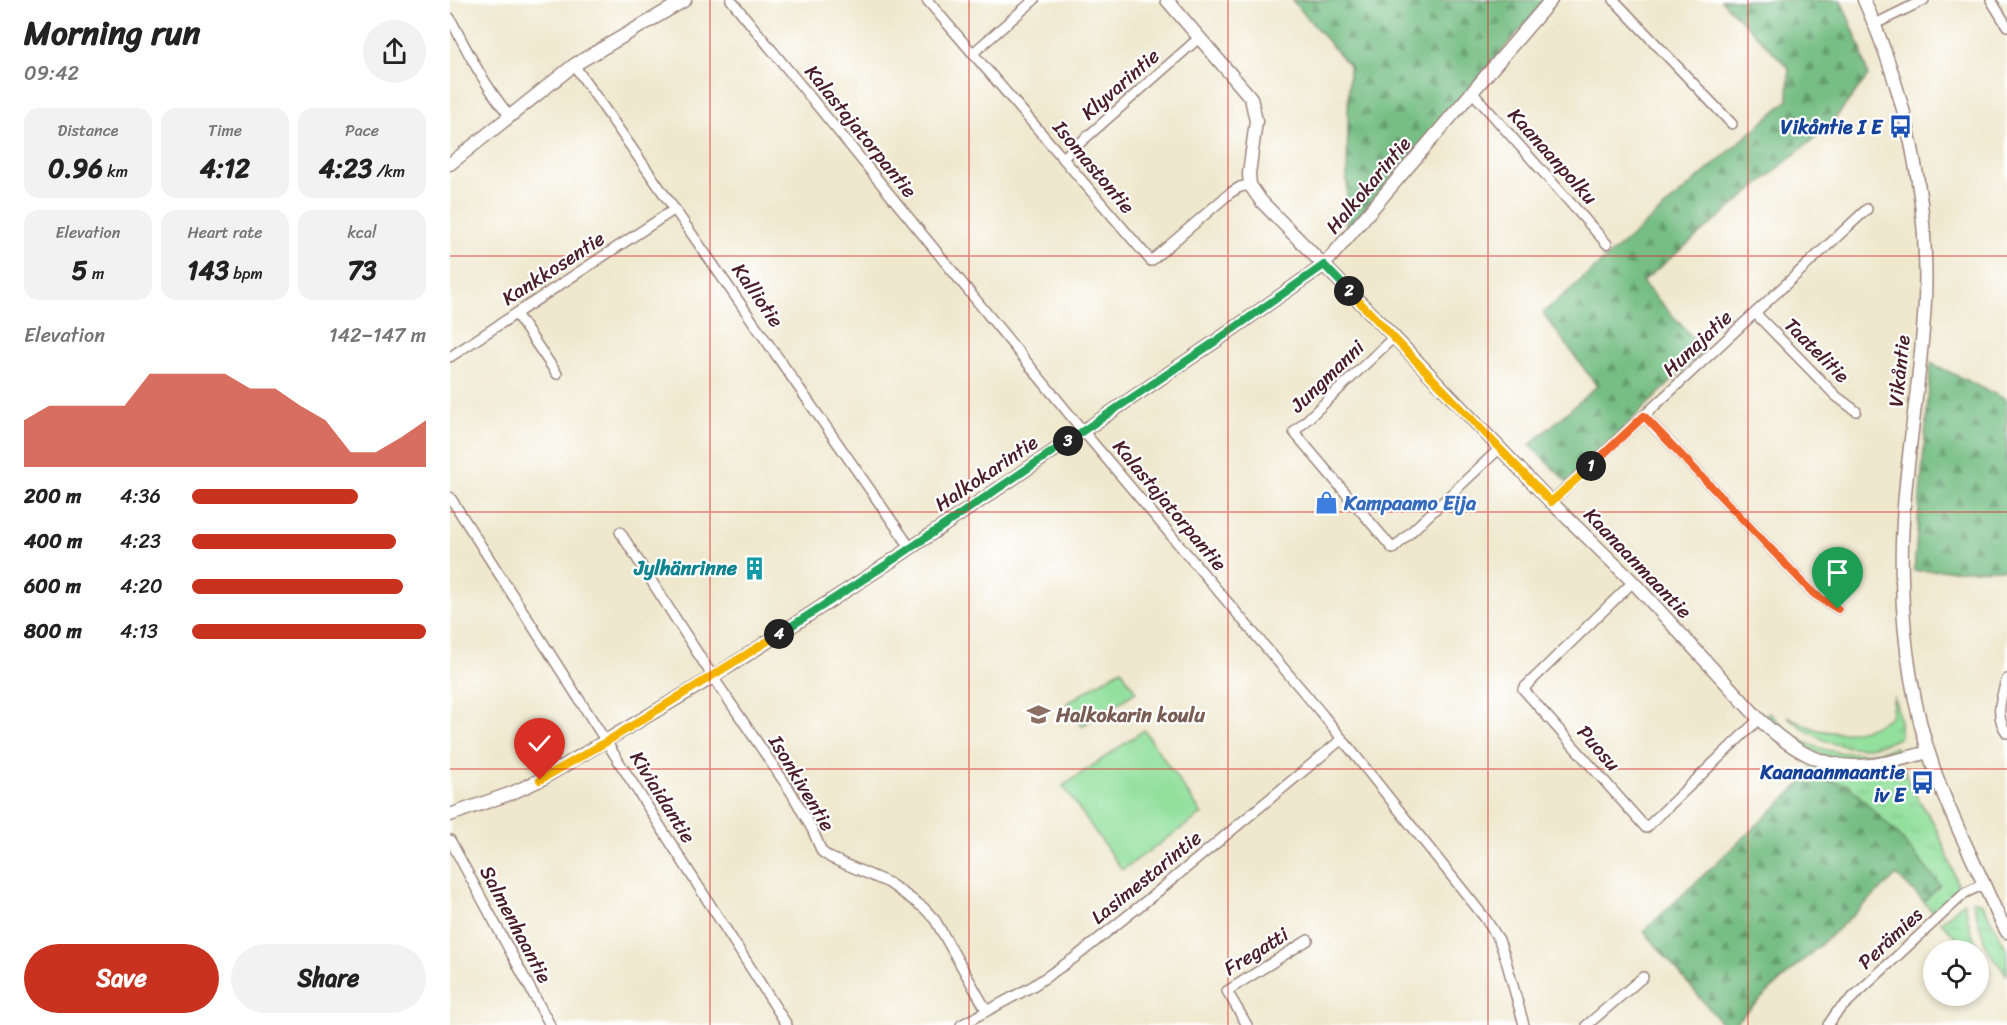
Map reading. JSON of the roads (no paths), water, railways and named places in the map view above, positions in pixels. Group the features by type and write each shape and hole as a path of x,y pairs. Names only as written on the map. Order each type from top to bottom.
{"street":[{"path":"450,164 574,65 685,0"},
{"name":"Kalastajatorpantie","path":"731,0 1083,431 1342,739 1485,918 1499,940 1524,1025"},
{"name":"Isomastontie","path":"927,0 1151,261 1230,193 1240,187 1250,185"},
{"path":"973,53 1034,0"},
{"path":"1167,0 1248,92 1254,105 1256,121 1249,174 1250,185"},
{"name":"Halkokarintie","path":"450,815 512,793 540,780 713,677 1083,431 1324,265 1551,0"},
{"path":"1614,0 1732,124"},
{"name":"Vikåntie","path":"1864,0 1881,38 1908,124 1921,206 1925,258 1925,302 1904,508 1902,581 1910,672 1928,752"},
{"path":"1875,24 1924,0"},
{"path":"1991,0 2007,26"},
{"path":"450,18 473,62 497,101 509,115"},
{"name":"Klyvarintie","path":"1063,158 1200,37"},
{"name":"Kalliotie","path":"574,65 910,547"},
{"name":"Kaanaanpolku","path":"1472,92 1607,243"},
{"name":"Kaanaanmaantie","path":"1250,185 1261,201 1551,502 1633,582 1778,738 1797,751 1840,765 1869,766 1928,752"},
{"name":"Kankkosentie","path":"450,357 675,209"},
{"name":"Hunajatie","path":"1551,502 1868,209"},
{"name":"Taatelitie","path":"1755,313 1836,396 1856,411"},
{"path":"516,314 557,374"},
{"name":"Jungmanni","path":"1394,337 1294,432 1393,549 1500,448"},
{"path":"1644,416 1814,594 1838,609"},
{"name":"Kiviaidantie","path":"450,497 787,1025"},
{"name":"Isonkiventie","path":"620,532 713,677 791,792 822,852 889,883 924,908 935,920 987,1011"},
{"name":"Puosu","path":"1633,582 1523,689 1646,828 1759,719"},
{"path":"2007,679 1999,713 2001,723 2007,732"},
{"name":"Lasimestarintie","path":"961,1025 1033,986 1077,956 1342,739"},
{"path":"1928,752 1956,824 2007,932"},
{"name":"Salmenhaantie","path":"450,840 550,1025"},
{"name":"Perämies","path":"1828,1025 1837,1012 1965,893 1984,884"},
{"name":"Fregatti","path":"1247,1025 1227,991 1308,940"},
{"path":"1587,1025 1643,977"}],"place":[{"name":"Vikåntie I E","path":"1900,127"},
{"name":"Kampaamo Eija","path":"1326,503"},
{"name":"Jylhänrinne","path":"755,568"},
{"name":"Halkokarin koulu","path":"1038,715"},
{"name":"Kaanaanmaantie iv E","path":"1923,783"}]}
